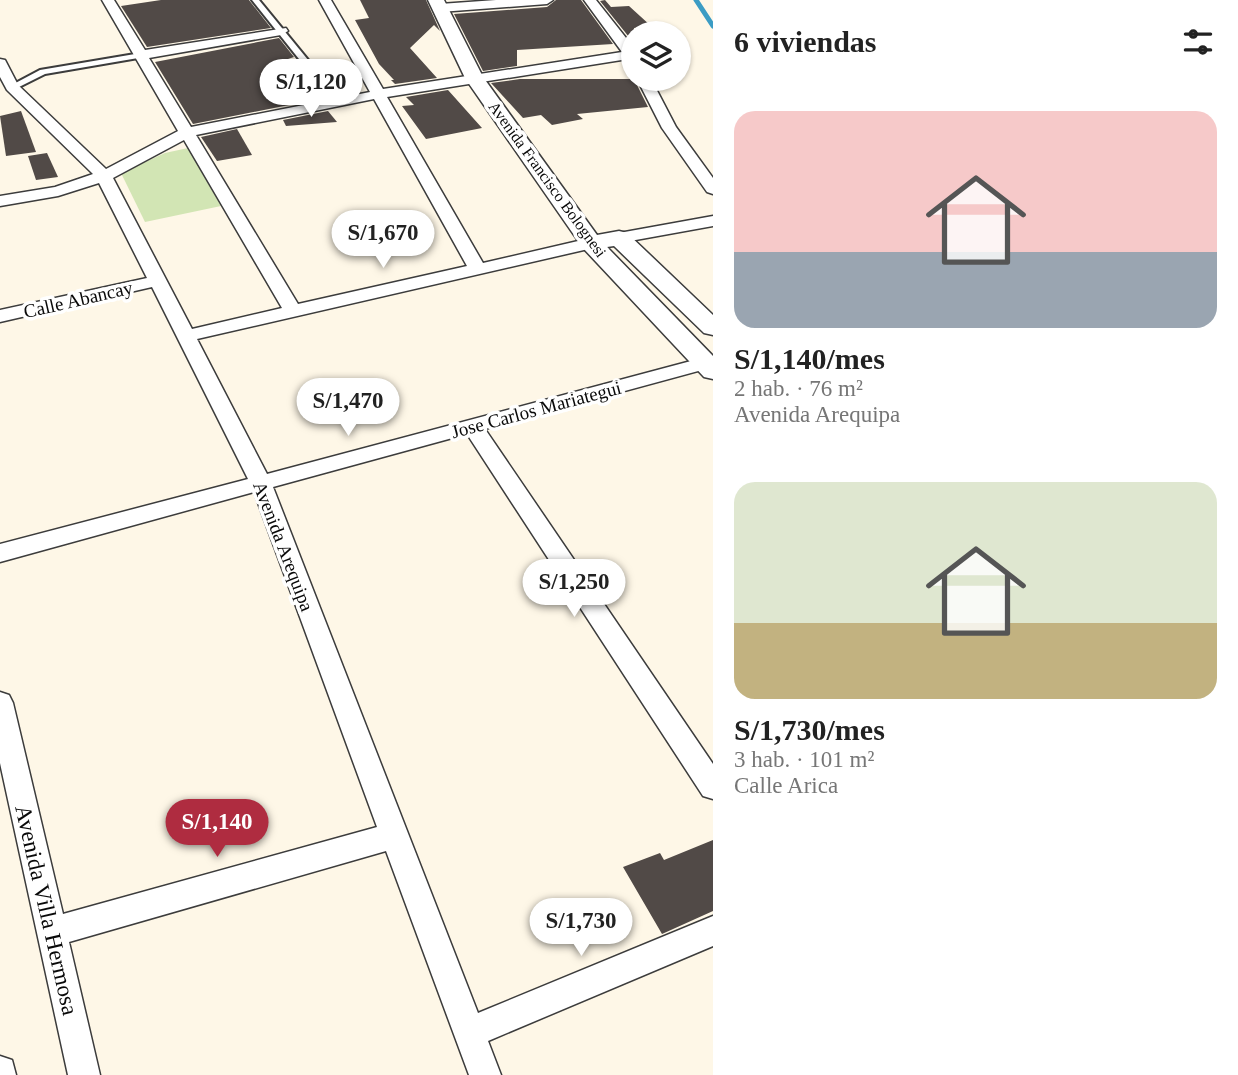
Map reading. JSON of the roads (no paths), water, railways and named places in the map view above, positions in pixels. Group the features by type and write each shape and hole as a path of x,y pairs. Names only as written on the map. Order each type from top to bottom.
{"street":[{"path":"108,0 293,311"},
{"path":"325,0 477,268"},
{"path":"438,4 547,0"},
{"path":"590,0 621,40"},
{"name":"Avenida Francisco Bolognesi","path":"438,4 474,79 591,243 710,367"},
{"path":"141,55 281,31"},
{"path":"0,201 58,191 104,176 187,132 338,101 621,57"},
{"name":"Avenida Arequipa","path":"0,63 6,88 104,176 261,483 485,1075"},
{"path":"650,91 669,128 713,189"},
{"path":"185,336 591,243 694,222 713,221"},
{"path":"694,222 713,233"},
{"name":"Avenida Francisco Bolognesi","path":"619,238 713,328"},
{"name":"Calle Abancay","path":"0,316 156,281"},
{"name":"Jose Carlos Mariategui","path":"0,553 473,426 710,367"},
{"path":"473,426 713,787"},
{"name":"Avenida Villa Hermosa","path":"0,703 84,1075"},
{"path":"52,932 396,835"},
{"path":"470,1033 713,931"}],"lane":[{"path":"255,0 338,101"},
{"path":"6,88 43,72 141,55"}],"waterway":[{"path":"696,0 713,26"}]}
